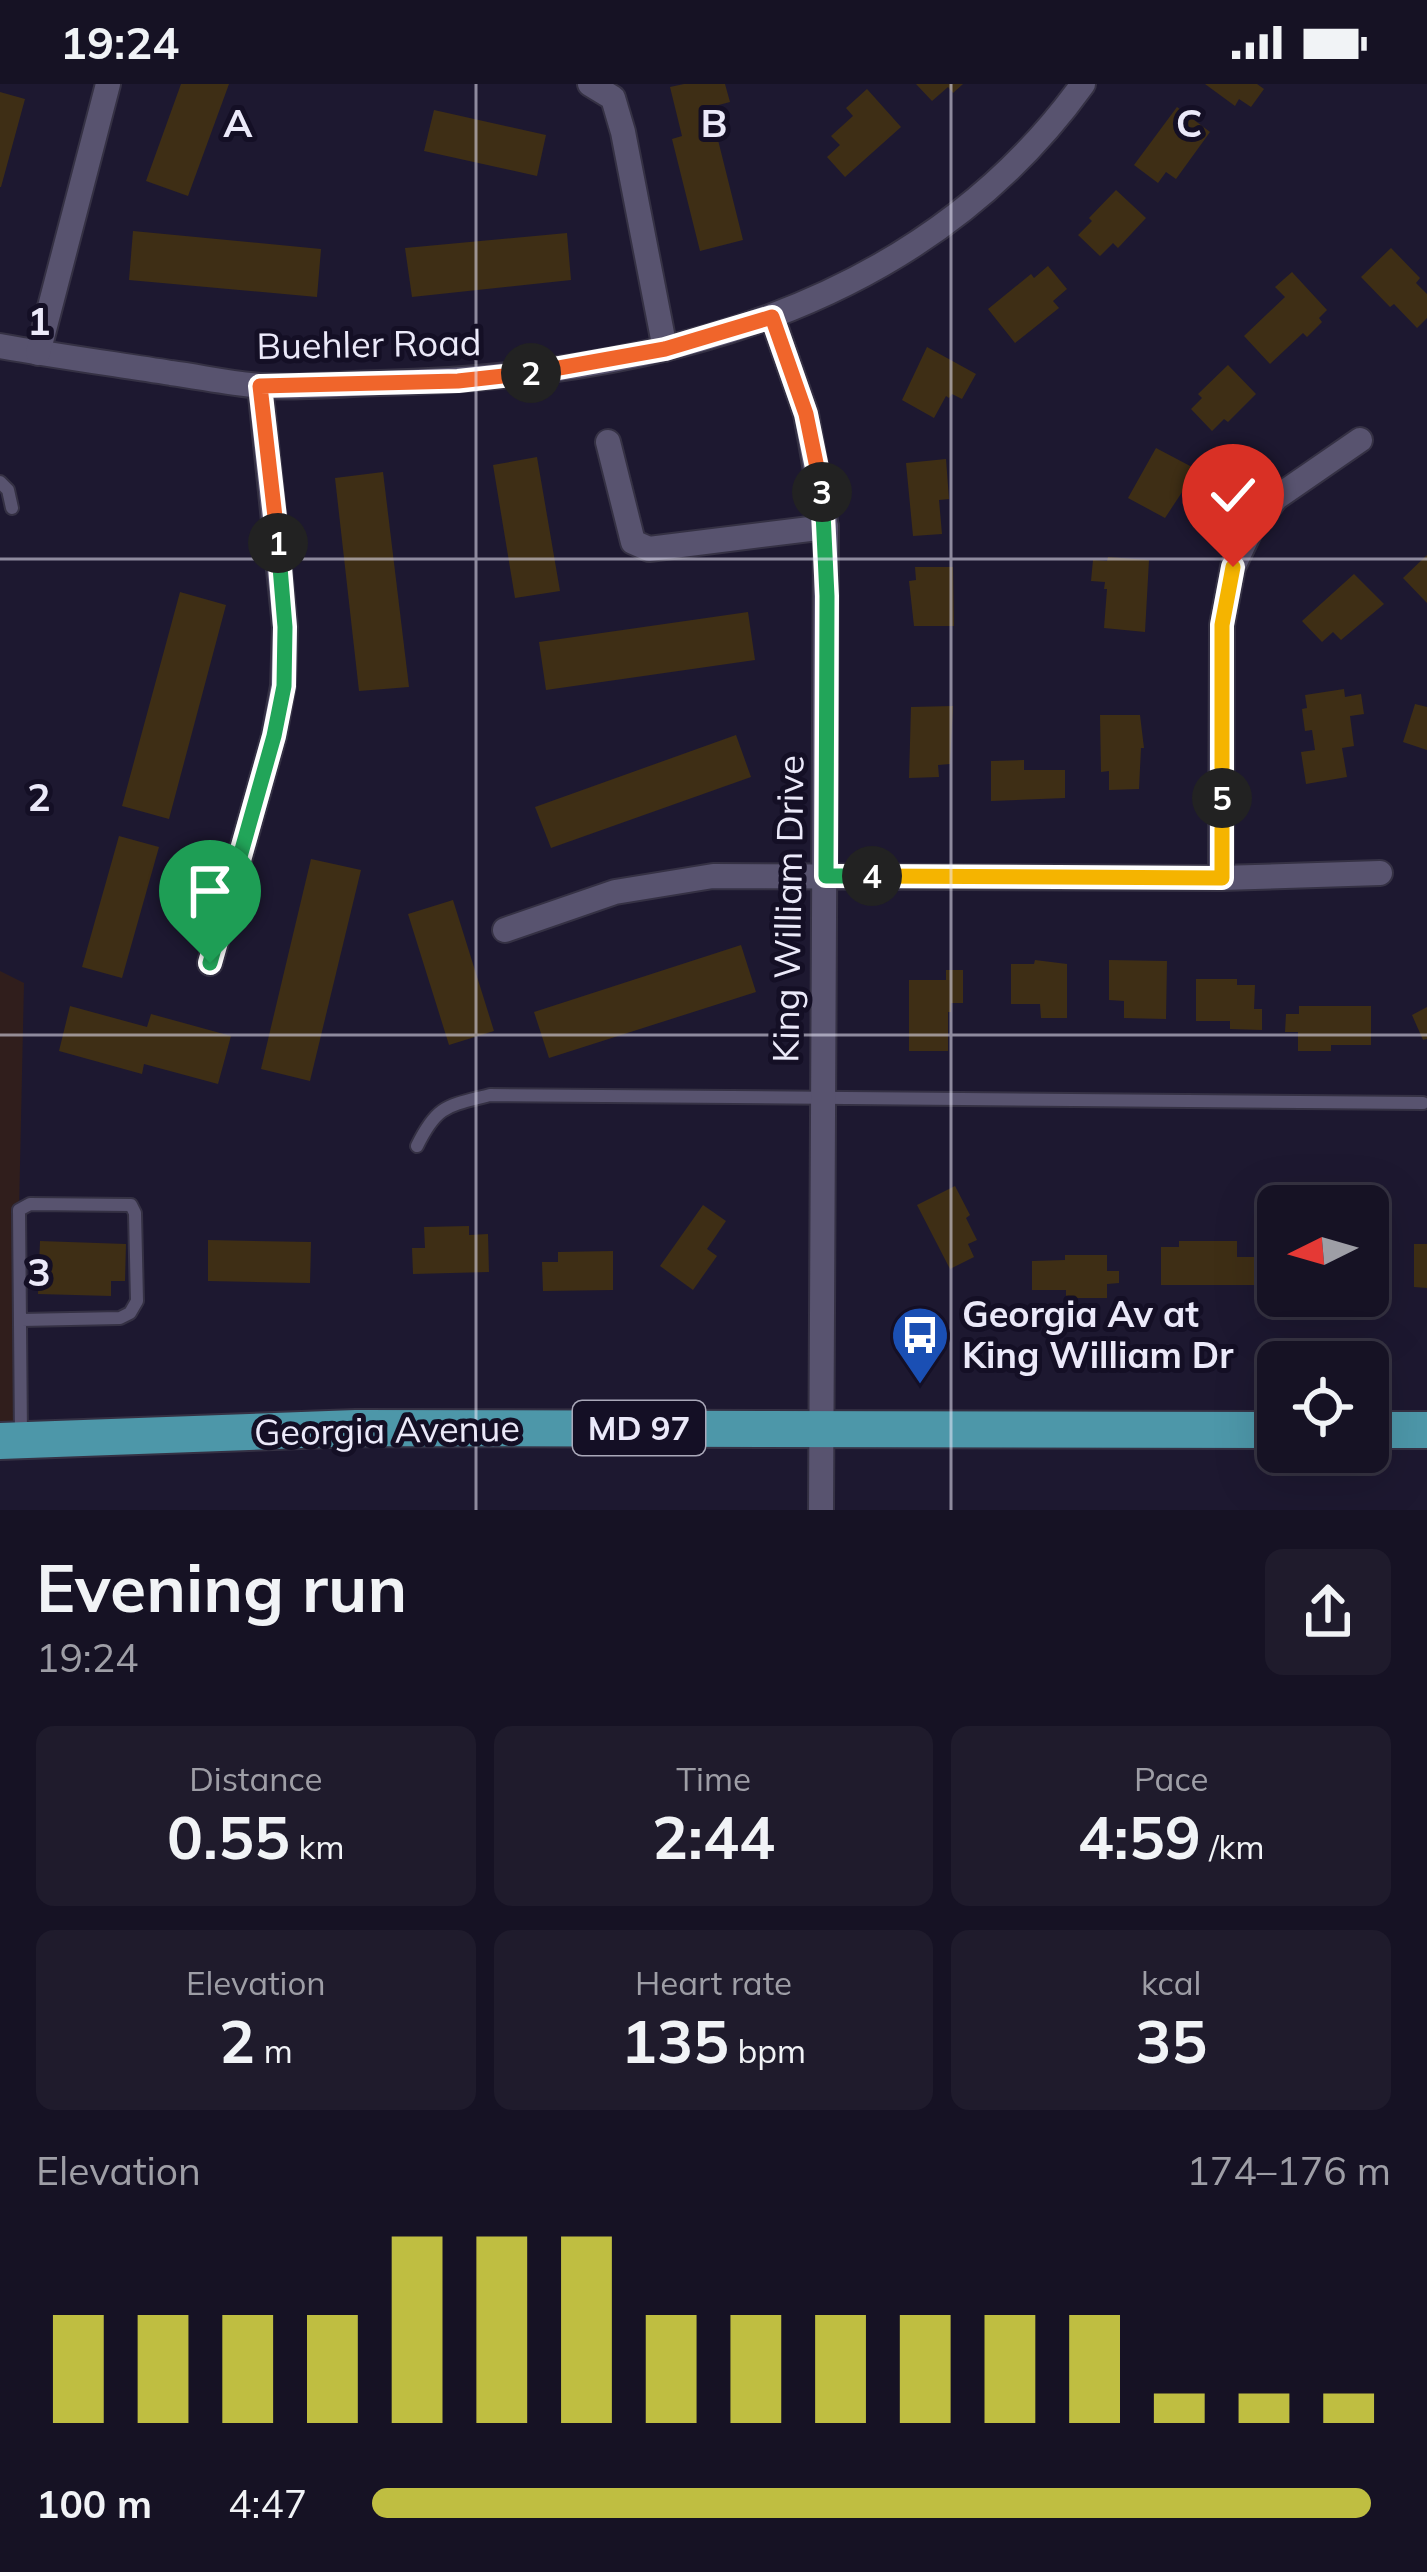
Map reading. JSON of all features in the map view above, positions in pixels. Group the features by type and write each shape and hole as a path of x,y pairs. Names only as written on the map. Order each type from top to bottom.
{"main road":[{"name":"Georgia Avenue","path":"11,1440 356,1428 1257,1430"},
{"path":"1389,1430 1427,1430"}],"street":[{"path":"38,353 108,84"},
{"path":"590,84 613,98 623,132 665,349"},
{"name":"Buehler Road","path":"0,346 260,386 458,381 558,370 665,349 818,300 955,218 1036,140 1083,84"},
{"name":"King William Drive","path":"772,317 806,414 826,527 821,1510"},
{"path":"210,963 284,686 285,627 260,386"},
{"path":"1222,878 1222,625 1233,567 1250,532 1276,498 1360,440"},
{"path":"608,442 633,542 649,549 826,527"},
{"path":"505,930 615,892 713,876 1222,878 1381,872"}],"lane":[{"path":"0,482 8,490 12,508"},
{"path":"417,1146 430,1118 452,1105 490,1095 1423,1103"},
{"path":"11,1440 21,1320 19,1210 30,1204 131,1205 137,1300 130,1313 120,1318 21,1320"}],"shaded area":[{"path":"0,971 24,983 14,1440 0,1441"}],"building":[{"path":"181,84 229,84 188,196 146,181"},
{"path":"725,84 730,102 715,106 722,135 717,136 743,240 700,251 672,139 682,136 670,87"},
{"path":"916,84 963,84 953,93 948,87 932,101"},
{"path":"1205,84 1257,84 1264,89 1251,107 1239,99 1235,106"},
{"path":"867,89 901,127 845,177 827,157 840,145 831,136 853,116 846,108"},
{"path":"0,92 25,99 1,187 0,187"},
{"path":"1177,107 1210,132 1176,179 1166,172 1158,183 1134,165"},
{"path":"434,110 546,135 537,176 424,151"},
{"path":"1116,190 1146,218 1118,248 1113,243 1100,256 1078,235"},
{"path":"133,231 321,249 317,297 129,280"},
{"path":"567,233 571,280 412,297 405,248"},
{"path":"1391,248 1420,278 1416,283 1427,294 1427,318 1417,328 1361,277"},
{"path":"1048,266 1067,289 1053,301 1059,308 1015,343 988,309"},
{"path":"1292,272 1327,310 1307,337 1303,333 1270,364 1244,336 1285,297 1275,287"},
{"path":"927,347 976,374 962,399 946,396 934,418 902,400"},
{"path":"1228,365 1256,394 1212,431 1191,409 1202,398 1198,394"},
{"path":"1156,448 1192,467 1186,478 1190,480 1165,518 1128,498"},
{"path":"537,457 560,591 515,598 493,465"},
{"path":"946,459 949,499 939,500 942,534 913,536 906,463"},
{"path":"383,472 409,687 359,691 335,478"},
{"path":"1427,555 1427,603 1403,578"},
{"path":"1108,557 1149,560 1145,632 1104,628 1107,589 1105,582 1091,581 1093,560 1107,561"},
{"path":"915,567 953,567 954,626 914,626 909,581 916,580"},
{"path":"1354,574 1384,604 1341,640 1333,632 1322,642 1302,621"},
{"path":"180,592 226,605 169,819 122,806"},
{"path":"748,612 755,660 546,690 539,642"},
{"path":"1344,689 1345,697 1361,694 1364,714 1350,716 1354,746 1342,748 1347,777 1306,784 1301,752 1315,750 1312,730 1305,731 1305,695"},
{"path":"1415,704 1427,707 1427,750 1403,742"},
{"path":"953,706 950,764 938,765 939,777 909,778 911,707"},
{"path":"1100,715 1140,715 1144,748 1139,789 1109,790 1109,771 1101,772"},
{"path":"736,735 751,777 551,848 535,807"},
{"path":"1024,760 1024,770 1065,770 1065,798 991,801 991,761"},
{"path":"119,836 159,847 122,978 82,967"},
{"path":"311,859 361,870 310,1081 261,1069"},
{"path":"453,900 494,1031 449,1045 408,914"},
{"path":"741,945 756,992 549,1058 534,1012"},
{"path":"1035,960 1067,964 1067,1018 1041,1018 1040,1004 1011,1004 1011,964 1034,964"},
{"path":"1109,960 1167,961 1166,1019 1124,1018 1124,1001 1109,1000"},
{"path":"946,970 963,970 963,1003 951,1003 948,1012 948,1051 909,1051 909,980 946,980"},
{"path":"1196,979 1237,979 1237,985 1255,985 1254,1009 1262,1009 1262,1030 1230,1029 1230,1021 1196,1021"},
{"path":"70,1006 147,1027 151,1014 231,1036 218,1084 144,1064 142,1074 59,1051"},
{"path":"1299,1006 1371,1006 1371,1045 1298,1051 1298,1032 1285,1032 1286,1014 1299,1014"},
{"path":"1427,1007 1427,1039 1423,1040 1412,1015"},
{"path":"955,1186 977,1240 968,1244 974,1257 950,1269 917,1205"},
{"path":"703,1205 726,1221 707,1249 717,1256 693,1290 660,1266"},
{"path":"469,1226 469,1235 488,1234 489,1272 413,1274 412,1248 425,1248 424,1227"},
{"path":"208,1240 311,1242 310,1283 208,1281"},
{"path":"40,1241 126,1244 125,1281 111,1281 111,1296 38,1294"},
{"path":"1179,1241 1237,1241 1237,1257 1257,1257 1257,1285 1161,1285 1161,1247 1179,1247"},
{"path":"1414,1244 1427,1244 1427,1288 1414,1287"},
{"path":"613,1251 613,1290 543,1291 542,1262 558,1262 558,1252"},
{"path":"1065,1255 1107,1255 1107,1271 1119,1271 1119,1283 1107,1284 1107,1298 1066,1298 1066,1290 1032,1290 1032,1261 1065,1260"}],"place":[{"name":"Georgia Av at King William Dr","path":"920,1386"}],"route":[{"path":"210,963 284,686 285,627 260,386 458,381 558,370 665,349 772,317 806,414 824,501 826,876 1222,878 1222,625 1233,567"}]}
